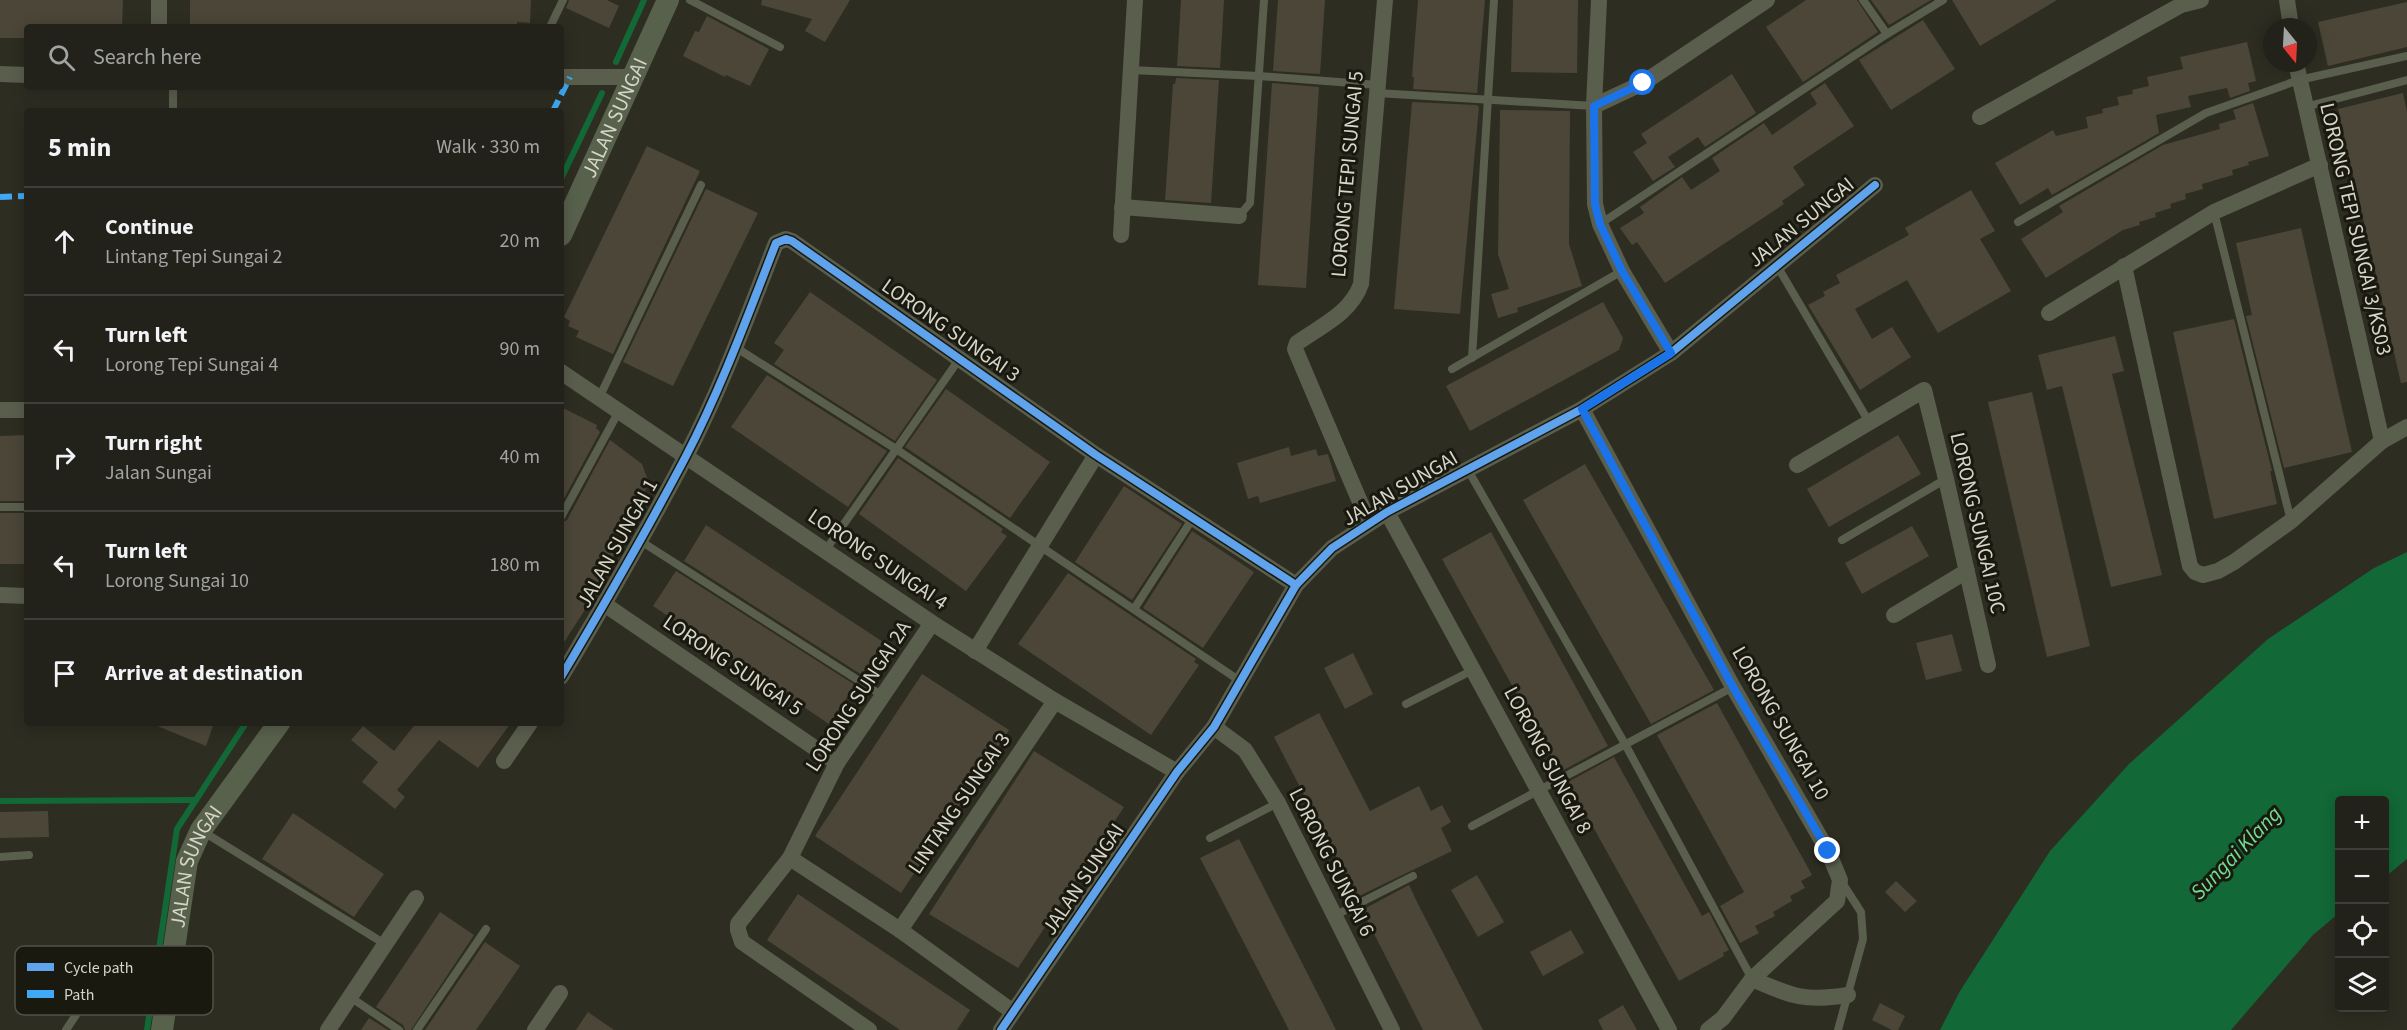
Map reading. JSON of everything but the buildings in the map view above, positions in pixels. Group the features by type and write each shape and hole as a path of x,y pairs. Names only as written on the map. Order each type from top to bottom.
{"street":[{"path":"159,0 159,24"},
{"name":"JALAN SUNGAI","path":"564,228 668,0"},
{"path":"1121,235 1135,0"},
{"name":"LORONG TEPI SUNGAI 5","path":"1369,523 1295,349 1297,343 1348,308 1356,298 1361,284 1385,0"},
{"path":"1599,0 1594,106 1595,204 1600,224 1622,271 1671,353"},
{"path":"1594,106 1643,83 1767,0"},
{"path":"1980,117 2181,3 2201,0"},
{"path":"2287,0 2290,18"},
{"name":"LORONG TEPI SUNGAI 3/KS03","path":"2298,72 2382,441"},
{"path":"0,74 24,75"},
{"path":"564,77 633,77"},
{"path":"2049,313 2214,212 2320,165"},
{"name":"JALAN SUNGAI","path":"1001,1030 1178,772 1214,727 1296,585 1332,548 1388,512 1582,409 1671,353 1776,264 1875,185"},
{"path":"1122,207 1239,216"},
{"name":"LORONG SUNGAI 3","path":"686,456 735,347 776,243 786,239 960,358 1096,455 1296,585"},
{"path":"2124,266 2190,566 2194,572 2203,574 2218,571 2234,562 2291,521 2382,441 2407,427"},
{"name":"LORONG SUNGAI 4","path":"564,374 975,651 1055,701 1178,772"},
{"name":"LORONG SUNGAI 10C","path":"1869,422 1924,390 1988,665"},
{"name":"LORONG SUNGAI 10","path":"1582,409 1733,687 1828,851 1840,880"},
{"path":"0,410 24,410"},
{"path":"1797,465 1869,422"},
{"path":"975,651 1096,455"},
{"name":"JALAN SUNGAI 1","path":"564,672 686,456"},
{"name":"LORONG SUNGAI 8","path":"1388,512 1669,1030"},
{"path":"1894,615 1967,572"},
{"path":"0,595 24,596"},
{"name":"LORONG SUNGAI 5","path":"604,604 837,763"},
{"name":"LORONG SUNGAI 2A","path":"869,1030 742,942 738,924 790,858 837,763 932,623"},
{"name":"LINTANG SUNGAI 3","path":"900,930 1055,701"},
{"name":"JALAN SUNGAI","path":"174,946 187,861 201,830 277,726"},
{"path":"504,760 528,726"},
{"name":"LORONG SUNGAI 6","path":"1214,727 1245,750 1278,803 1392,1030"},
{"path":"790,858 900,930 1013,1012"},
{"path":"1708,1030 1723,1018 1752,979 1837,901 1840,880"},
{"path":"328,1030 416,898"},
{"path":"1752,979 1795,997 1822,999 1848,995"},
{"path":"535,1030 560,993"},
{"name":"JALAN SUNGAI","path":"162,1030 164,1015"}],"lane":[{"path":"551,24 563,0"},
{"path":"690,0 780,47"},
{"path":"1239,216 1251,203 1264,0"},
{"path":"1472,358 1486,100 1494,0"},
{"path":"1863,0 1887,33"},
{"path":"1600,224 1887,33 1943,0"},
{"path":"2018,222 2206,113 2299,80 2407,56"},
{"path":"1131,70 1259,76 1486,100 1594,106"},
{"path":"2305,107 2407,81"},
{"path":"173,90 173,108"},
{"path":"599,398 701,185"},
{"path":"2214,212 2291,521"},
{"path":"1776,264 1869,422"},
{"path":"1452,369 1622,271"},
{"path":"735,347 896,449 1240,681"},
{"path":"825,551 960,358"},
{"path":"564,512 619,411"},
{"path":"1468,470 1625,744 1752,979"},
{"path":"1842,540 1946,479"},
{"path":"0,507 24,507"},
{"path":"1134,609 1193,518"},
{"path":"639,540 883,696"},
{"path":"1406,704 1473,669"},
{"path":"1472,826 1733,687"},
{"path":"1210,838 1278,803"},
{"path":"201,830 385,944"},
{"path":"0,857 29,855"},
{"path":"1335,916 1413,876"},
{"path":"1838,1030 1863,939 1861,912 1840,880"},
{"path":"417,1030 486,929"},
{"path":"350,997 399,1030"},
{"path":"66,1030 76,1015"}],"water":[{"name":"Sungai Klang","path":"2407,552 2407,859 2389,874 2389,796 2335,796 2335,916 2313,935 2231,1030 1940,1030 1960,991 2050,851 2129,764 2268,639 2374,568"}],"waterway":[{"path":"616,62 644,0"},
{"path":"564,173 602,93"},
{"path":"160,946 177,829 244,726"},
{"path":"0,801 196,800"},
{"path":"147,1030 149,1015"}],"marked path":[{"path":"564,89 570,77"},
{"path":"554,108 564,90"},
{"path":"0,197 24,196"}],"cycle path":[{"path":"1001,1030 1177,772 1214,727 1296,585 1332,548 1387,512 1582,409 1671,353 1875,185"},
{"path":"564,672 685,458 722,379 776,243 786,239 1096,455 1296,585"}],"route":[{"path":"1643,83 1594,106 1595,204 1600,224 1622,271 1671,353 1582,409 1733,687 1828,851"}]}
